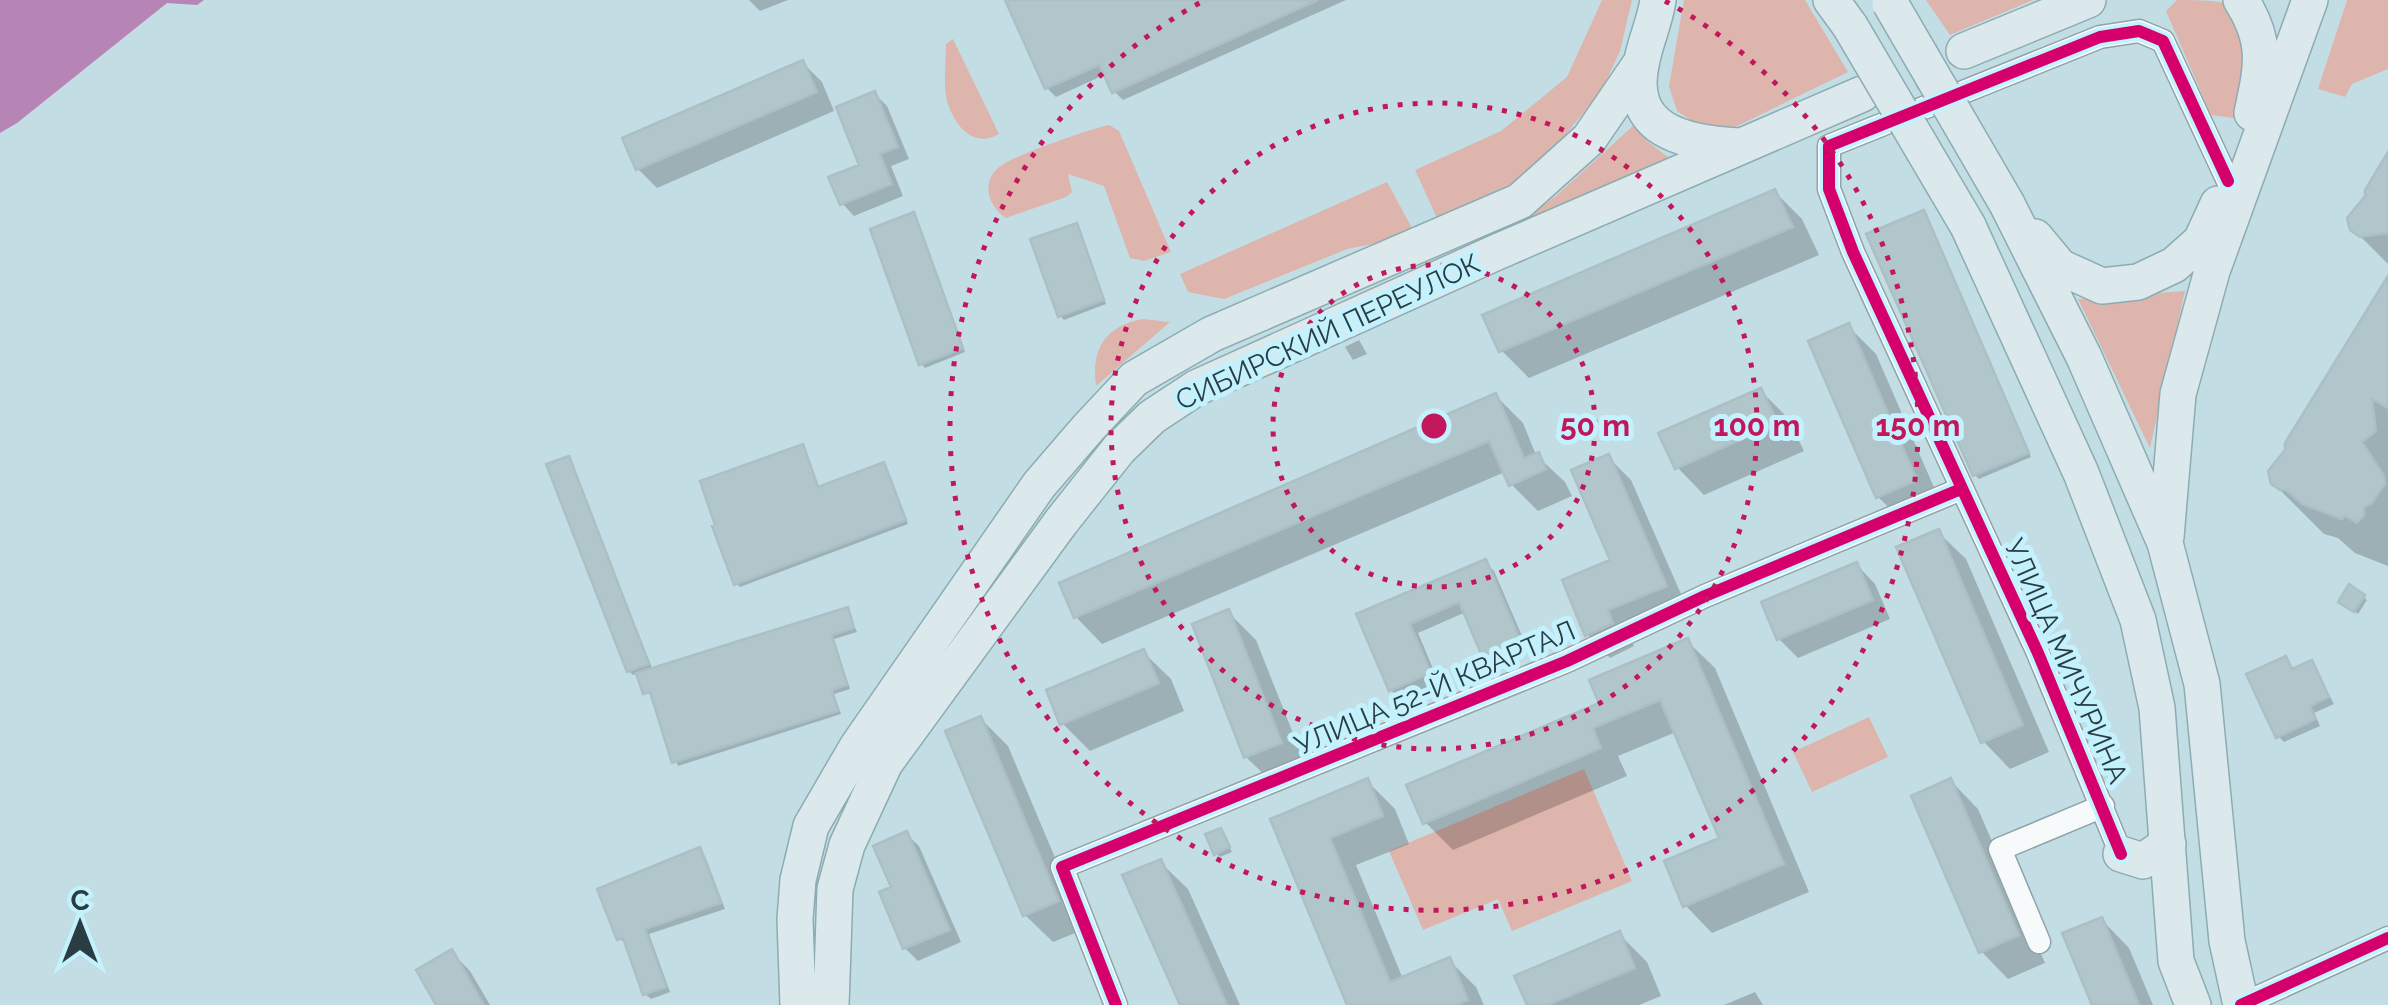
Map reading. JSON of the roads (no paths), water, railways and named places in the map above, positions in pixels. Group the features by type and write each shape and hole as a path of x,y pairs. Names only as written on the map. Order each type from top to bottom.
{"main road":[{"path":"1658,0 1641,63 1642,102 1653,121 1666,132 1707,144 1742,146"},
{"path":"1964,51 2088,0"},
{"path":"2007,204 2060,267 2102,286 2138,282 2174,265 2201,241 2251,118 2262,48 2253,19 2240,0"},
{"path":"2165,543 2178,394 2212,272 2310,0"},
{"path":"1890,1 2007,204 2084,356 2165,543 2202,684 2226,942 2241,1005"},
{"name":"УЛИЦА МИЧУРИНА","path":"1840,13 1968,226 2081,472 2138,620 2156,708 2176,960 2193,1005"},
{"name":"СИБИРСКИЙ ПЕРЕУЛОК","path":"831,1005 835,890 871,755 1039,485 1088,427 1134,379 1212,334 1520,201 1589,139 1641,63"},
{"name":"СИБИРСКИЙ ПЕРЕУЛОК","path":"798,1005 798,880 810,826 1119,449 1152,417 1196,388 1862,94"},
{"path":"1088,427 1119,449"},
{"path":"2121,854 2143,862 2168,844"},
{"path":"795,966 831,963"}],"street":[{"name":"УЛИЦА МИЧУРИНА","path":"2121,854 2038,653 1853,252 1829,189 1829,146 2100,36 2139,31 2162,41 2228,180"},
{"name":"УЛИЦА 52-Й КВАРТАЛ","path":"1116,1005 1062,867 1568,661 1705,596 1961,490"},
{"name":"УЛИЦА МИЧУРИНА","path":"2038,942 2000,849 2103,806"},
{"path":"2241,1005 2388,938"}],"tunnel":[{"path":"1862,94 1964,51"}]}
